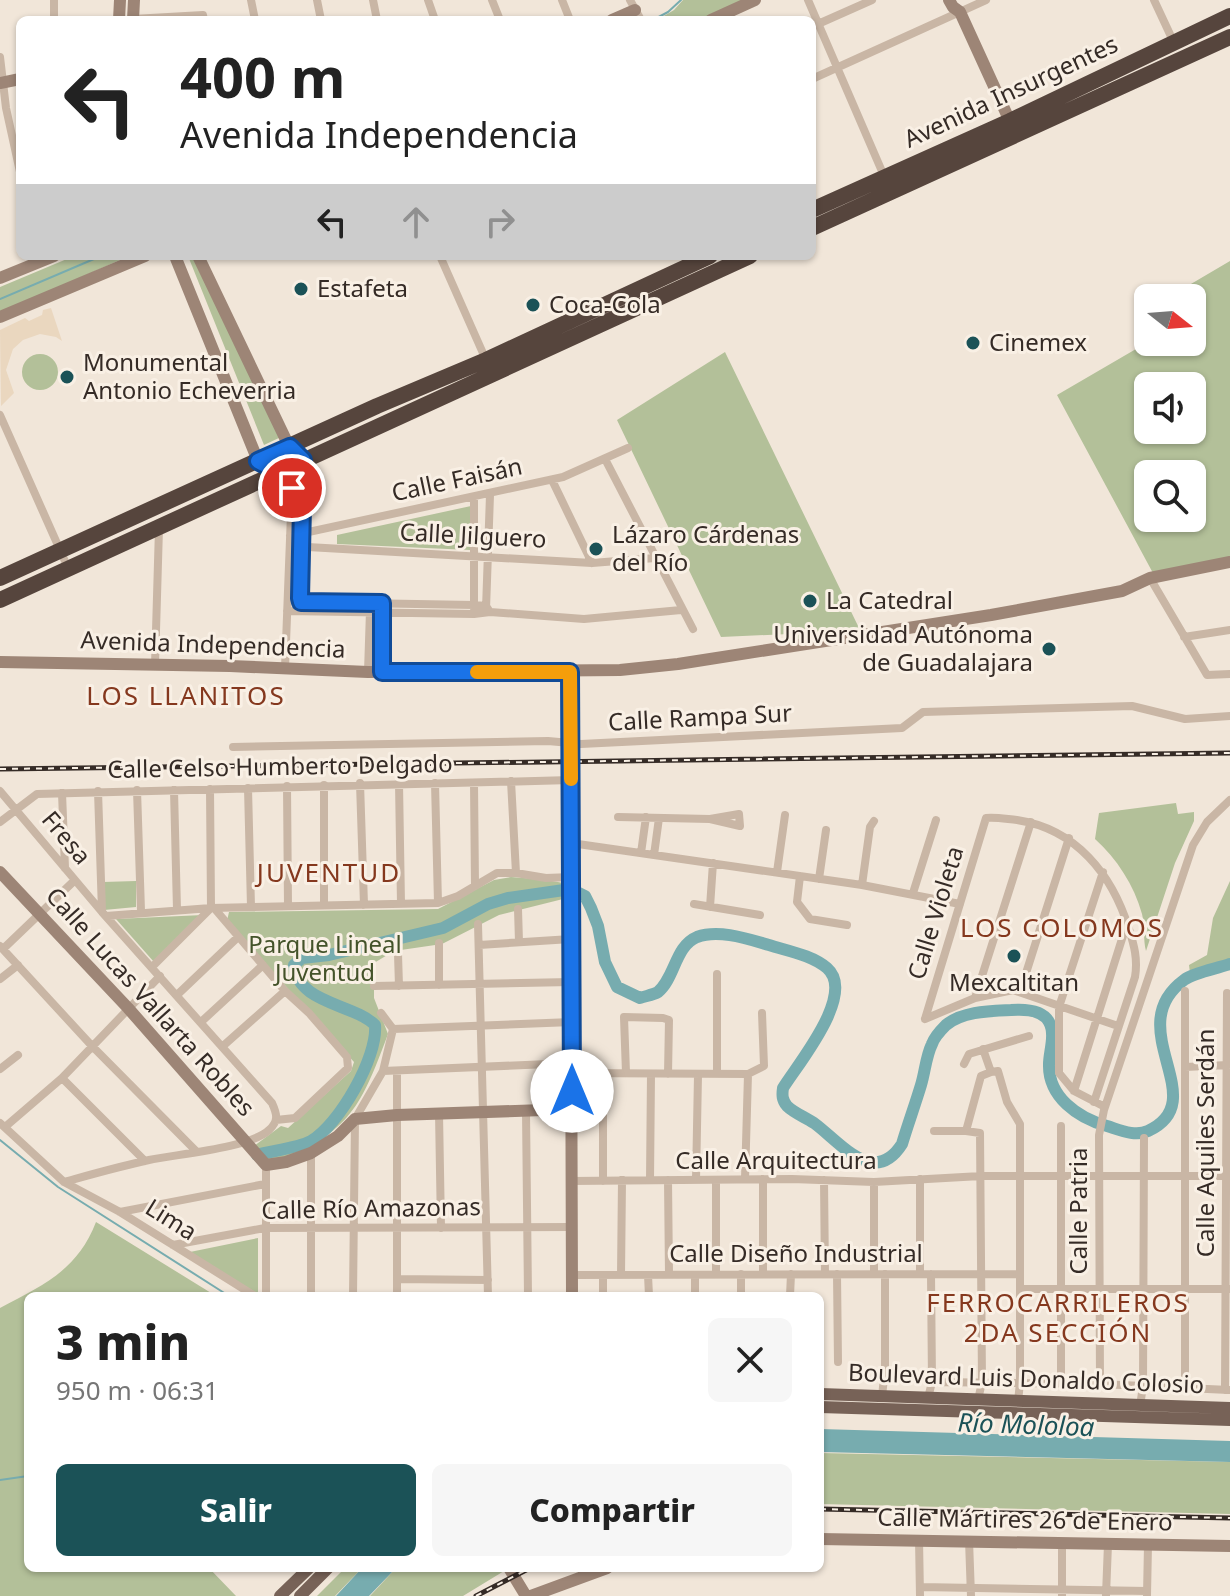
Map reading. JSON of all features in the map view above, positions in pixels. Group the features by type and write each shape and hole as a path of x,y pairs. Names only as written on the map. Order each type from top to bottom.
{"highway":[{"name":"Avenida Insurgentes","path":"816,210 832,210 1013,128 1174,42 1230,16"},
{"name":"Avenida Insurgentes","path":"816,224 832,210 884,176 1181,61 1230,37"},
{"path":"832,210 904,174 908,166"},
{"path":"0,600 303,460 667,284 704,260"},
{"path":"697,280 701,269 718,260"},
{"path":"667,284 697,280 741,260"},
{"path":"0,578 290,443 486,360 578,326"}],"main road":[{"name":"Boulevard Luis Donaldo Colosio","path":"824,1394 1018,1401 1080,1410 1140,1406 1230,1408"},
{"name":"Boulevard Luis Donaldo Colosio","path":"824,1407 1080,1410 1230,1420"},
{"path":"283,1596 305,1572"},
{"path":"300,1596 324,1572"}],"street":[{"path":"719,16 753,0"},
{"path":"818,24 872,0"},
{"path":"949,0 953,7 986,0"},
{"path":"1154,0 1181,61"},
{"path":"816,77 960,6"},
{"path":"960,6 1013,128"},
{"path":"816,19 884,176"},
{"path":"0,57 1,83 16,153"},
{"path":"0,278 43,260"},
{"path":"0,317 135,260"},
{"path":"177,260 257,459 291,481 285,668"},
{"path":"200,260 290,443 303,460 301,602 370,602 474,610"},
{"path":"442,260 486,360"},
{"path":"290,443 382,399"},
{"path":"0,415 68,568"},
{"name":"Calle Faisán","path":"290,536 552,480 628,448"},
{"path":"605,459 693,629"},
{"path":"552,480 592,563"},
{"path":"487,610 490,495"},
{"path":"474,497 474,610"},
{"path":"155,665 159,527"},
{"name":"Calle Jilguero","path":"290,546 592,563 655,558"},
{"name":"Avenida Independencia","path":"0,662 368,672 570,672 678,664 991,615 1122,591 1150,578 1230,562"},
{"path":"1150,578 1207,675 1230,674"},
{"path":"368,672 370,602"},
{"path":"382,603 382,672"},
{"path":"287,611 383,614 487,610 584,619 681,610"},
{"path":"1184,637 1230,630"},
{"path":"570,672 572,1292"},
{"name":"Calle Rampa Sur","path":"233,747 581,744 902,728 923,712 1132,706 1185,719 1230,716"},
{"name":"Calle Celso Humberto Delgado","path":"0,822 37,794 360,783 571,780"},
{"path":"511,781 516,873"},
{"path":"360,783 364,905"},
{"path":"399,783 401,904"},
{"path":"435,783 438,903"},
{"path":"474,783 475,886"},
{"path":"324,785 324,905"},
{"path":"287,786 288,906"},
{"path":"248,788 251,907"},
{"path":"64,1182 145,1161 248,1142 267,1133 276,1120 295,1118 348,1068 345,1051 285,991 213,908 210,789"},
{"path":"137,790 141,911"},
{"path":"174,790 177,910"},
{"name":"Fresa","path":"0,791 104,914 272,1103 276,1120"},
{"path":"98,791 104,914 213,908 438,903 497,873"},
{"path":"62,793 65,868"},
{"name":"Calle Patria","path":"1100,1384 1099,1135 1105,1108 1183,869 1202,830 1230,800"},
{"path":"777,872 785,815"},
{"path":"618,817 710,819"},
{"path":"641,853 646,817"},
{"path":"654,855 659,818"},
{"name":"Calle Violeta","path":"975,998 925,1019 986,818 1031,822"},
{"path":"913,893 936,820"},
{"path":"862,885 870,827 874,821"},
{"path":"1094,1102 1118,1026 1136,969 1136,953 1117,894 1103,872 1069,838 1031,822 975,998 1013,990 1118,1026"},
{"path":"819,879 826,830"},
{"path":"1020,992 1069,838"},
{"path":"571,843 862,885 960,904"},
{"path":"710,907 713,863"},
{"path":"474,870 571,879"},
{"name":"Calle Lucas Vallarta Robles","path":"0,872 128,1008 266,1165"},
{"path":"1103,872 1059,1007 1059,1073 1074,1091 1105,1108"},
{"path":"800,876 797,902 810,919 847,925"},
{"path":"75,880 2,947 92,1046 196,1151"},
{"path":"694,904 760,915"},
{"path":"152,967 213,908"},
{"path":"518,909 519,942"},
{"path":"1074,1091 1127,922"},
{"path":"478,924 488,1292"},
{"path":"177,995 238,937"},
{"path":"479,945 571,939"},
{"path":"439,943 439,985"},
{"path":"398,954 399,986"},
{"path":"0,979 18,965"},
{"path":"201,1022 263,965"},
{"path":"717,974 717,1074"},
{"path":"3,1125 62,1078 160,976"},
{"path":"374,986 571,982"},
{"path":"223,1046 285,991"},
{"path":"1185,991 1185,1388"},
{"name":"Calle Aquiles Serdán","path":"1227,993 1228,1390"},
{"path":"381,1013 393,1029"},
{"path":"383,1071 483,1067 572,1068 603,1073 748,1074 764,1066 762,1013"},
{"path":"626,1073 624,1017 669,1020 668,1074"},
{"path":"393,1029 572,1022"},
{"path":"266,1292 266,1165 311,1153 338,1136 355,1119 383,1071 393,1029"},
{"path":"964,1064 969,1054 1029,1036"},
{"path":"983,1049 991,1072"},
{"path":"0,1069 18,1055"},
{"path":"1185,1067 1228,1065"},
{"path":"397,1071 397,1292"},
{"path":"966,1131 981,1076 998,1071 1007,1102 1020,1124 1018,1401"},
{"path":"603,1073 603,1181"},
{"path":"650,1180 651,1074"},
{"path":"745,1179 748,1074"},
{"path":"696,1180 698,1075"},
{"path":"62,1078 145,1161"},
{"path":"355,1119 572,1109"},
{"path":"526,1111 528,1292"},
{"path":"439,1113 441,1228"},
{"path":"353,1292 355,1119"},
{"name":"Lima","path":"3,1125 64,1182 120,1212 249,1292"},
{"path":"1061,1126 1061,1383"},
{"path":"934,1131 980,1133 982,1382 978,1400"},
{"path":"1140,1406 1143,1386 1144,1138"},
{"path":"311,1153 311,1292"},
{"name":"Calle Arquitectura","path":"571,1181 763,1179 874,1182 981,1176 1228,1176"},
{"path":"763,1179 763,1274"},
{"path":"920,1179 920,1274"},
{"path":"621,1275 622,1180"},
{"path":"668,1180 669,1274"},
{"path":"716,1180 716,1274"},
{"path":"824,1180 825,1274"},
{"path":"874,1182 874,1274"},
{"path":"120,1212 265,1184"},
{"name":"Calle Río Amazonas","path":"173,1245 265,1228 572,1227"},
{"path":"741,1274 741,1292"},
{"path":"790,1292 791,1274"},
{"path":"837,1274 838,1362"},
{"path":"882,1396 885,1274"},
{"path":"928,1398 932,1382 931,1274"},
{"name":"Calle Diseño Industrial","path":"572,1275 1020,1274"},
{"path":"603,1275 603,1292"},
{"path":"648,1275 649,1292"},
{"path":"695,1275 695,1292"},
{"path":"397,1279 488,1280"},
{"path":"1020,1289 1228,1289"},
{"name":"Boulevard Luis Donaldo Colosio","path":"932,1382 1100,1384 1228,1390"},
{"name":"Calle Mártires 26 de Enero","path":"824,1539 1230,1546"},
{"path":"919,1539 920,1592 1147,1594 1148,1545"},
{"path":"969,1540 971,1592"},
{"path":"1062,1543 1062,1593"},
{"path":"1106,1593 1108,1544"},
{"path":"512,1572 529,1596 591,1572"},
{"path":"556,1586 570,1572"}],"green space":[{"path":"683,0 747,0 713,16 664,16"},
{"path":"64,260 120,260 0,313 0,287"},
{"path":"190,260 194,260 281,437 264,445"},
{"path":"1230,261 1230,559 1154,575 1057,395 1134,350 1134,356 1206,356 1206,284 1191,284"},
{"path":"725,352 860,630 793,640 789,634 721,637 617,420"},
{"path":"40,354 53,359 58,372 53,385 40,390 27,385 22,372 27,359"},
{"path":"471,506 470,550 337,544 337,535"},
{"path":"1176,803 1178,814 1194,812 1194,821 1175,863 1146,951 1142,914 1134,893 1117,864 1095,839 1099,813"},
{"name":"Parque Lineal Juventud","path":"511,877 563,883 563,899 499,915 442,944 394,951 374,963 374,998 388,1034 358,1102 347,1117 316,1142 268,1164 254,1146 281,1126 288,1128 351,1071 354,1062 227,921 229,912 438,909 494,880"},
{"path":"136,881 136,907 104,910 103,882"},
{"path":"1230,881 1230,969 1191,981 1189,965 1207,955 1213,918"},
{"path":"203,915 154,962 116,919"},
{"path":"96,1222 210,1292 29,1292 69,1265"},
{"path":"258,1238 258,1292 255,1292 190,1252"},
{"path":"24,1295 24,1572 213,1572 236,1596 0,1596 0,1308"},
{"path":"824,1453 1230,1462 1230,1514 824,1504"},
{"path":"341,1572 358,1572 335,1596 317,1596"},
{"path":"392,1572 502,1572 463,1596 370,1596"}],"shaded area":[{"path":"51,308 62,341 40,334 23,340 13,349 6,370 14,393 1,406 0,330 25,318 29,321"}],"water":[{"path":"824,1429 1230,1441 1230,1462 824,1452"},
{"path":"358,1572 392,1572 369,1596 336,1596"}],"waterway":[{"path":"660,16 681,0"},
{"path":"0,299 92,260"},
{"path":"257,1155 306,1143 322,1133 355,1089 374,1039 375,1025 305,988 294,965 302,958 329,955 443,928 488,904 508,898 571,889 585,896 598,926 605,962 617,987 640,998 658,992 684,947 697,937 706,935 724,934 743,938 800,954 827,968 834,980 835,994 830,1011 822,1029 783,1088 783,1097 790,1108 846,1150 869,1162 880,1162 891,1157 902,1144 928,1054 938,1034 953,1020 986,1011 1021,1010 1042,1014 1052,1032 1050,1076 1059,1096 1076,1112 1096,1122 1133,1133 1148,1131 1166,1118 1173,1101 1160,1019 1167,999 1189,977 1230,964"},
{"path":"0,1140 58,1187 223,1292"},
{"path":"0,1480 24,1477"}],"railway":[{"path":"0,769 1230,753"},
{"path":"824,1509 1230,1518"},
{"path":"476,1596 522,1572"}],"slow traffic":[{"path":"477,672 570,672 571,779"}],"place":[{"name":"Estafeta","path":"301,289"},
{"name":"Coca-Cola","path":"533,305"},
{"name":"Cinemex","path":"973,343"},
{"name":"Monumental Antonio Echeverria","path":"67,377"},
{"name":"Lázaro Cárdenas del Río","path":"596,549"},
{"name":"La Catedral","path":"810,601"},
{"name":"Universidad Autónoma de Guadalajara","path":"1049,649"},
{"name":"Mexcaltitan","path":"1014,956"}],"district":[{"name":"LOS LLANITOS","path":"186,696"},
{"name":"JUVENTUD","path":"329,873"},
{"name":"LOS COLOMOS","path":"1062,928"},
{"name":"FERROCARRILEROS 2DA SECCIÓN","path":"1058,1318"}],"route":[{"path":"292,488 289,478 258,461 290,447 303,460 301,602 382,603 382,672 570,672 572,1091"}],"water label":[{"name":"Río Mololoa","path":"1026,1425"}]}
